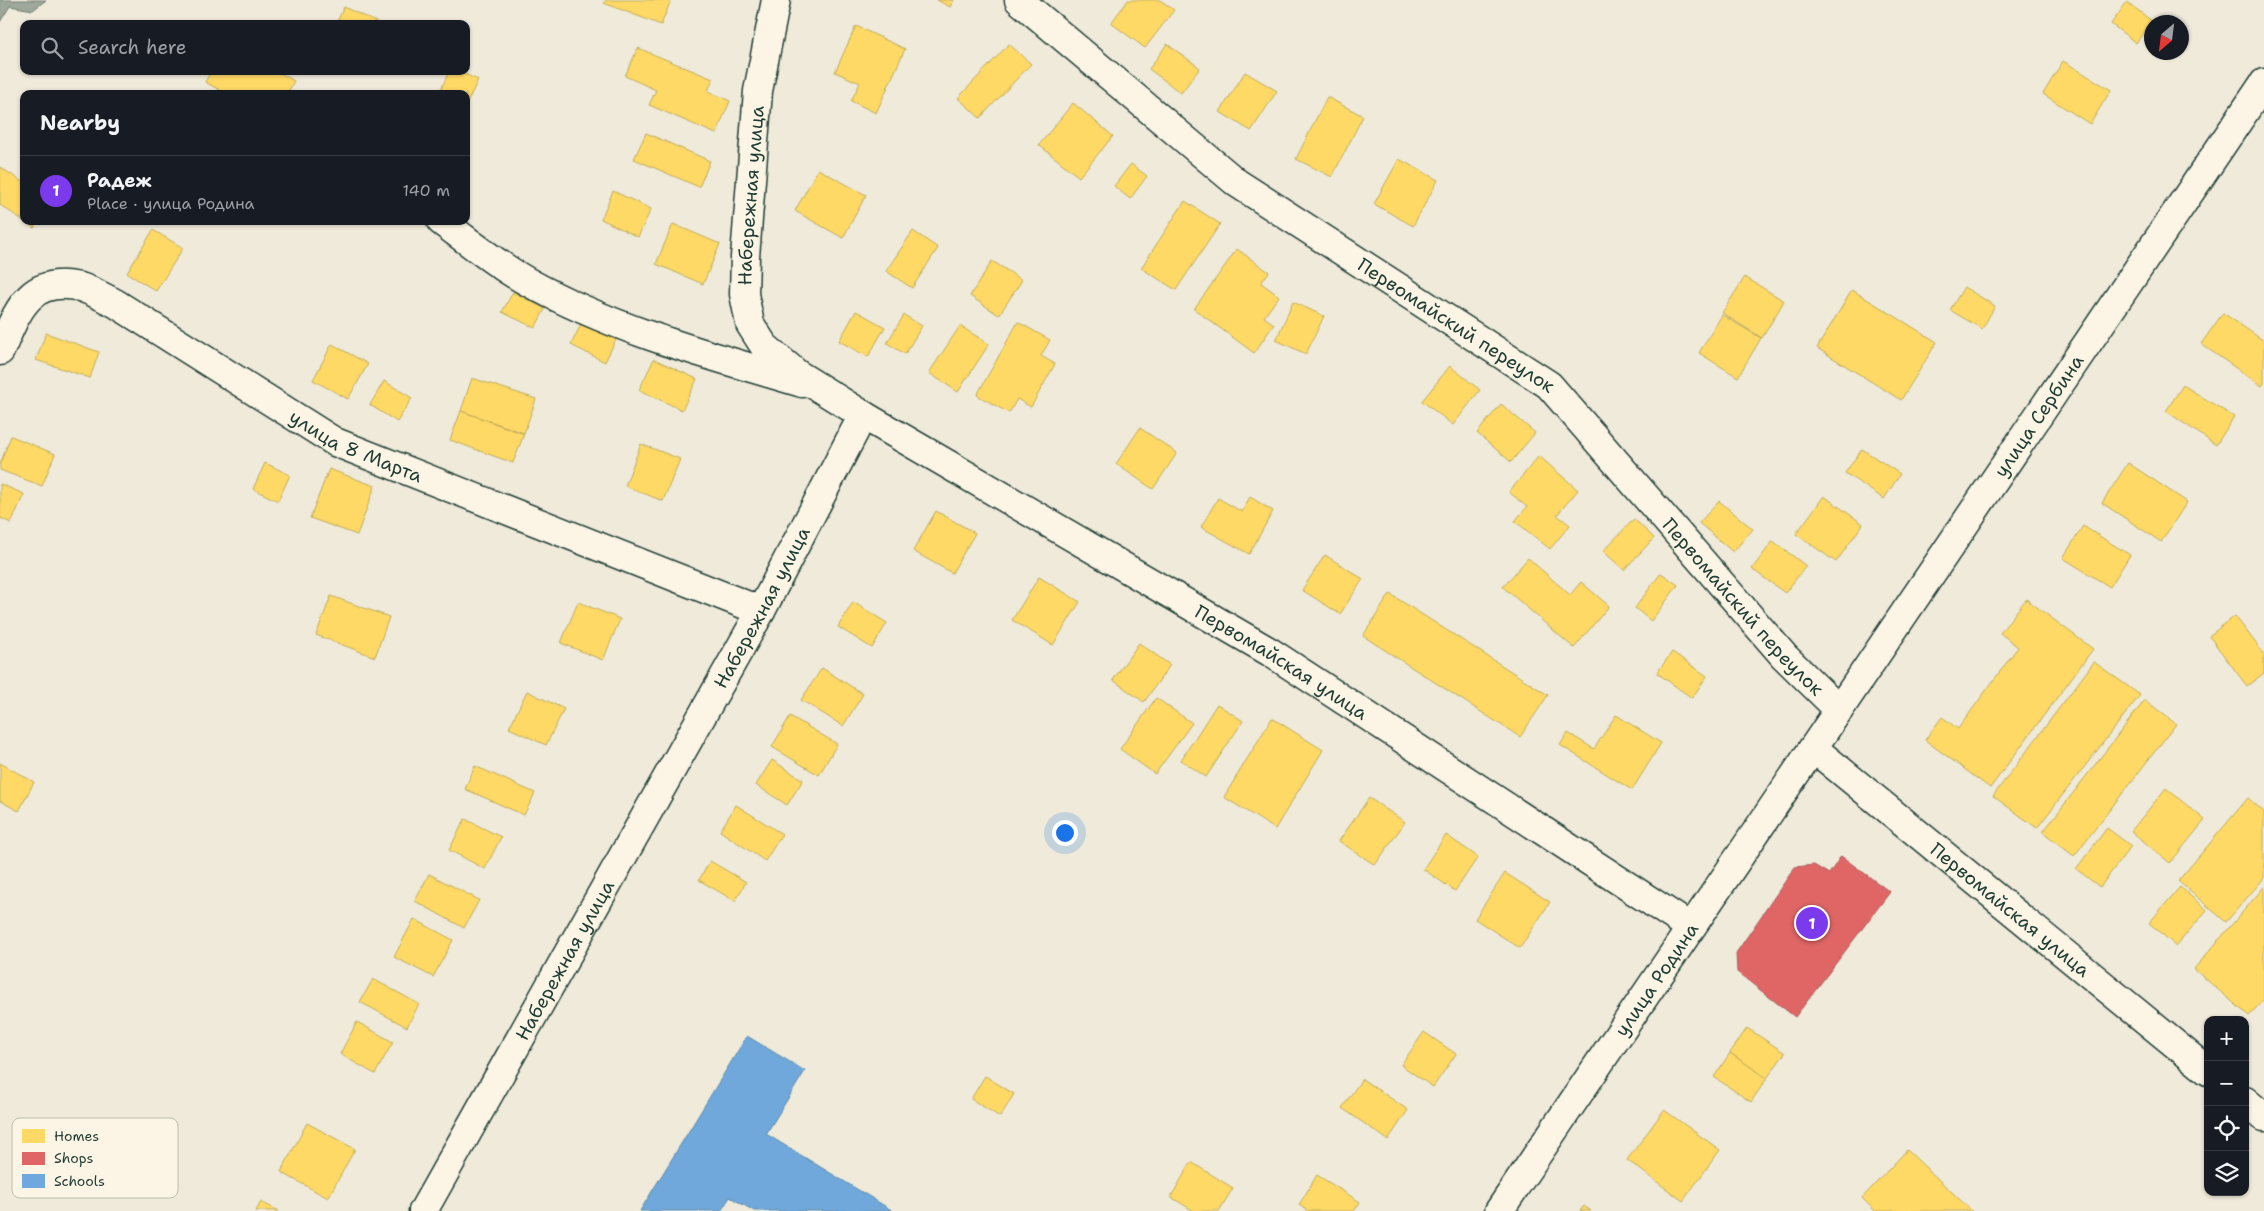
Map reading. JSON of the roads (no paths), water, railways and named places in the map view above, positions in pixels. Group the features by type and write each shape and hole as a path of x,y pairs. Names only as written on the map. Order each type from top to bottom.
{"street":[{"name":"Набережная улица","path":"422,1211 761,611 863,415 797,374 764,346 750,324 744,294 758,91 776,0"},
{"name":"Первомайский переулок","path":"1019,0 1237,183 1549,385 1784,656 1839,710"},
{"name":"улица Сербина","path":"1812,748 2264,83"},
{"path":"447,225 527,282 595,315 658,340 821,389"},
{"name":"улица 8 Марта","path":"0,351 18,310 33,293 53,284 81,287 132,313 336,442 761,611"},
{"name":"Первомайская улица","path":"863,415 1270,652 1690,927"},
{"name":"Первомайская улица","path":"1812,748 2204,1068"},
{"name":"улица Родина","path":"1499,1211 1812,748"},
{"path":"2249,1104 2264,1117"}],"place":[{"name":"Радеж","path":"1812,923"}]}
